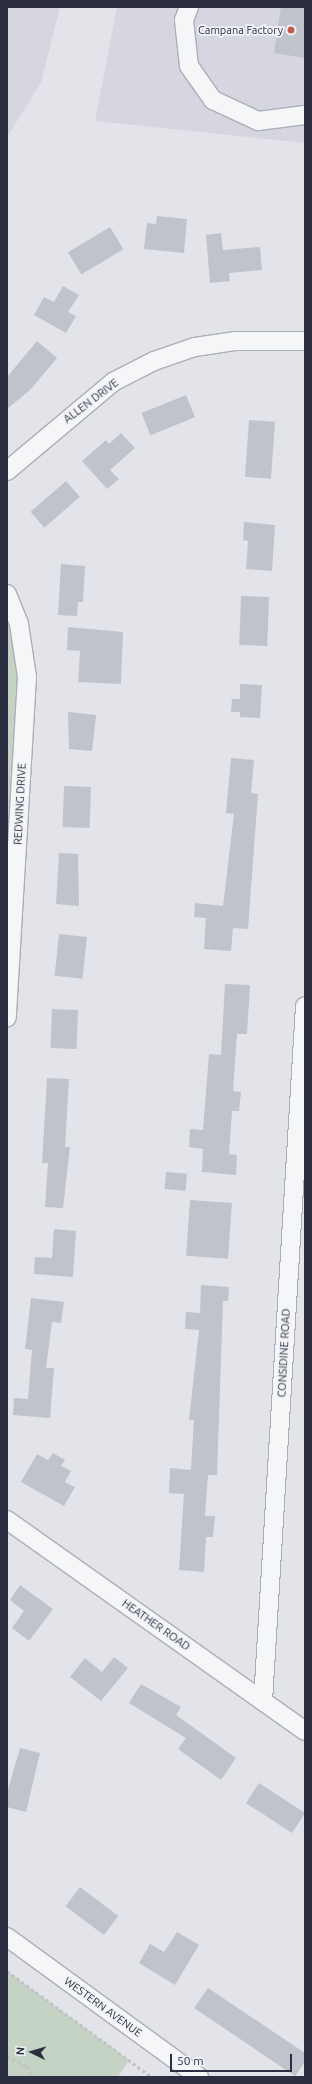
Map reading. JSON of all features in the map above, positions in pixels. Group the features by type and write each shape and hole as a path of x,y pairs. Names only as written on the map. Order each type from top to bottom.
{"street":[{"path":"189,7 184,20 189,66 213,100 258,121 305,115"},
{"name":"ALLEN DRIVE","path":"7,471 114,382 154,361 195,347 235,342 305,341"},
{"name":"REDWING DRIVE","path":"7,594 19,624 27,677 7,1017"},
{"name":"CONSIDINE ROAD","path":"263,1701 305,1006"},
{"name":"HEATHER ROAD","path":"8,1522 305,1731"},
{"name":"WESTERN AVENUE","path":"7,1937 199,2077"}],"path":[{"path":"7,1971 152,2077"},
{"path":"7,2056 27,2066 32,2077"}],"shaded area":[{"path":"7,7 60,7 41,83 7,137"},
{"path":"117,7 305,7 305,143 95,121"}],"green space":[{"path":"7,617 18,667 9,824 7,824"},
{"path":"7,1971 129,2060 118,2077 7,2077"}],"building":[{"name":"Campana Factory","path":"281,7 305,7 305,58 274,53"},
{"path":"157,216 187,219 184,253 144,249 147,223 156,224"},
{"path":"110,227 123,249 81,275 68,252"},
{"path":"221,233 223,250 260,247 262,270 229,273 230,281 210,283 206,235"},
{"path":"63,286 79,295 68,312 76,316 66,333 34,315 44,297 54,302"},
{"path":"37,341 57,358 30,390 7,409 7,377"},
{"path":"186,395 195,417 150,435 141,413"},
{"path":"249,420 275,422 271,479 245,477"},
{"path":"121,433 135,448 110,470 119,479 107,489 82,461 106,440 109,444"},
{"path":"66,481 80,497 44,528 31,512"},
{"path":"244,522 275,525 272,571 246,569 248,541 243,540"},
{"path":"61,564 85,566 83,602 78,602 77,616 58,615"},
{"path":"241,596 269,597 267,646 239,645"},
{"path":"68,627 123,632 121,684 78,682 80,651 67,650"},
{"path":"240,684 262,685 260,718 240,717 240,712 231,712 232,699 240,699"},
{"path":"68,712 96,715 92,751 69,749"},
{"path":"231,758 254,760 251,793 258,794 248,929 233,928 231,951 204,949 206,918 194,917 195,903 223,906 234,814 226,813"},
{"path":"64,786 91,787 90,828 63,827"},
{"path":"59,853 78,854 79,906 56,904"},
{"path":"59,934 87,937 82,979 55,976"},
{"path":"225,984 250,985 247,1034 237,1034 233,1091 241,1092 239,1111 232,1111 229,1154 237,1155 236,1175 202,1172 203,1149 189,1147 190,1129 203,1130 209,1054 221,1055"},
{"path":"52,1009 78,1010 77,1049 51,1048"},
{"path":"47,1078 69,1079 65,1147 70,1147 63,1208 45,1207 48,1163 42,1163"},
{"path":"166,1172 187,1174 185,1191 165,1189"},
{"path":"190,1200 232,1203 228,1259 186,1256"},
{"path":"54,1229 76,1231 73,1277 34,1274 35,1257 52,1258"},
{"path":"201,1285 229,1287 228,1301 223,1301 217,1475 208,1475 205,1516 215,1516 213,1537 206,1537 204,1572 179,1570 184,1494 169,1493 170,1468 191,1470 194,1420 189,1420 199,1330 185,1329 186,1312 200,1313"},
{"path":"31,1298 64,1302 61,1323 52,1322 46,1368 54,1368 50,1418 13,1415 14,1398 28,1399 32,1350 25,1349"},
{"path":"53,1453 65,1460 61,1466 71,1471 65,1482 75,1487 64,1506 21,1482 37,1454 48,1460"},
{"path":"20,1585 53,1609 29,1641 12,1628 24,1611 10,1600"},
{"path":"114,1657 128,1668 101,1701 70,1677 85,1658 102,1672"},
{"path":"141,1684 181,1707 176,1715 236,1758 221,1780 178,1749 186,1738 129,1703"},
{"path":"20,1748 40,1753 26,1812 7,1807 7,1793"},
{"path":"259,1783 305,1813 292,1833 246,1803"},
{"path":"80,1887 118,1916 104,1935 66,1906"},
{"path":"177,1932 199,1945 175,1985 139,1963 150,1944 164,1952"},
{"path":"208,1988 305,2053 305,2062 295,2076 194,2008"}],"place":[{"name":"Campana Factory","path":"291,30"}]}
